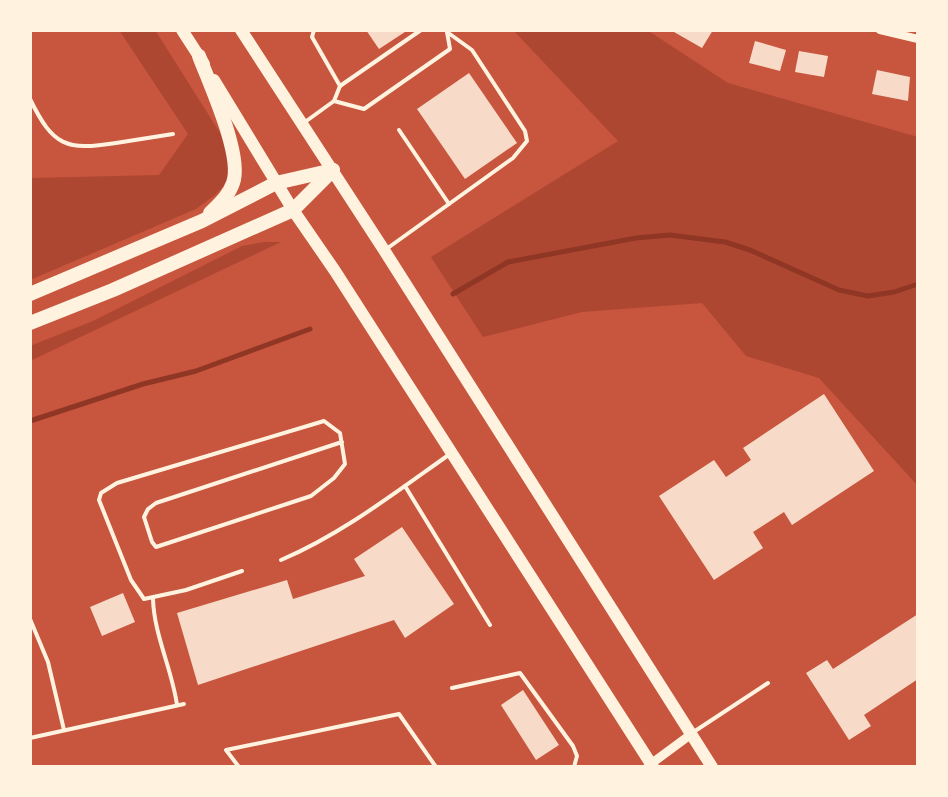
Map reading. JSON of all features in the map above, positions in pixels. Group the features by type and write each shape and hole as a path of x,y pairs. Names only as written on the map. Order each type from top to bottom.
{"highway":[{"path":"199,56 236,155 235,180 228,194 202,221"},
{"path":"30,294 202,221 276,183 333,170"},
{"path":"30,323 126,285 293,210 333,170"}],"main road":[{"path":"182,30 293,210 452,453 650,766"},
{"path":"241,30 712,767"}],"street":[{"path":"880,30 918,39"},
{"path":"650,766 690,735"}],"lane":[{"path":"314,30 312,37 340,86"},
{"path":"303,124 334,101 340,86 421,30"},
{"path":"334,101 364,109 450,49 446,31"},
{"path":"384,250 513,158 527,141 525,131 472,50 446,31"},
{"path":"30,99 50,132 65,143 81,148 173,134"},
{"path":"399,130 449,204"},
{"path":"242,571 153,599 144,599 131,580 99,500 101,493 117,483 324,421 340,433 342,442 345,464 334,478 311,496 156,547 144,517 156,503 342,442"},
{"path":"281,560 308,549 452,453"},
{"path":"405,486 490,625"},
{"path":"153,599 153,616 174,681 177,705"},
{"path":"30,619 48,662 64,730"},
{"path":"452,688 520,673 573,746 577,756 574,767"},
{"path":"690,735 768,683"},
{"path":"30,738 184,704"},
{"path":"239,767 226,750 399,714 436,767"}],"shaded area":[{"path":"119,30 155,30 222,136 229,152 229,180 196,209 30,280 30,178 159,175 188,134"},
{"path":"513,30 647,30 728,83 918,137 918,486 819,378 746,356 702,303 582,312 483,337 431,257 618,141"},
{"path":"281,242 30,361 30,346 93,321 242,246"}],"building":[{"path":"366,30 408,30 379,49"},
{"path":"713,30 702,48 674,32"},
{"path":"755,41 786,50 780,71 749,63"},
{"path":"799,51 828,56 824,77 795,72"},
{"path":"877,70 910,77 908,101 872,94"},
{"path":"469,73 517,143 465,179 417,109"},
{"path":"824,394 874,471 792,525 784,512 753,532 763,548 714,580 659,496 714,460 726,477 751,460 743,448"},
{"path":"402,527 454,604 405,638 394,620 198,685 177,613 287,580 293,599 365,576 354,559"},
{"path":"123,593 135,622 102,636 90,607"},
{"path":"918,614 918,679 864,715 871,726 849,740 806,673 827,660 833,669"},
{"path":"523,690 559,745 536,760 501,705"}],"waterway":[{"path":"453,294 508,262 636,238 670,235 725,242 839,290 868,296 918,284"},
{"path":"30,421 143,384 196,371 310,329"}]}
